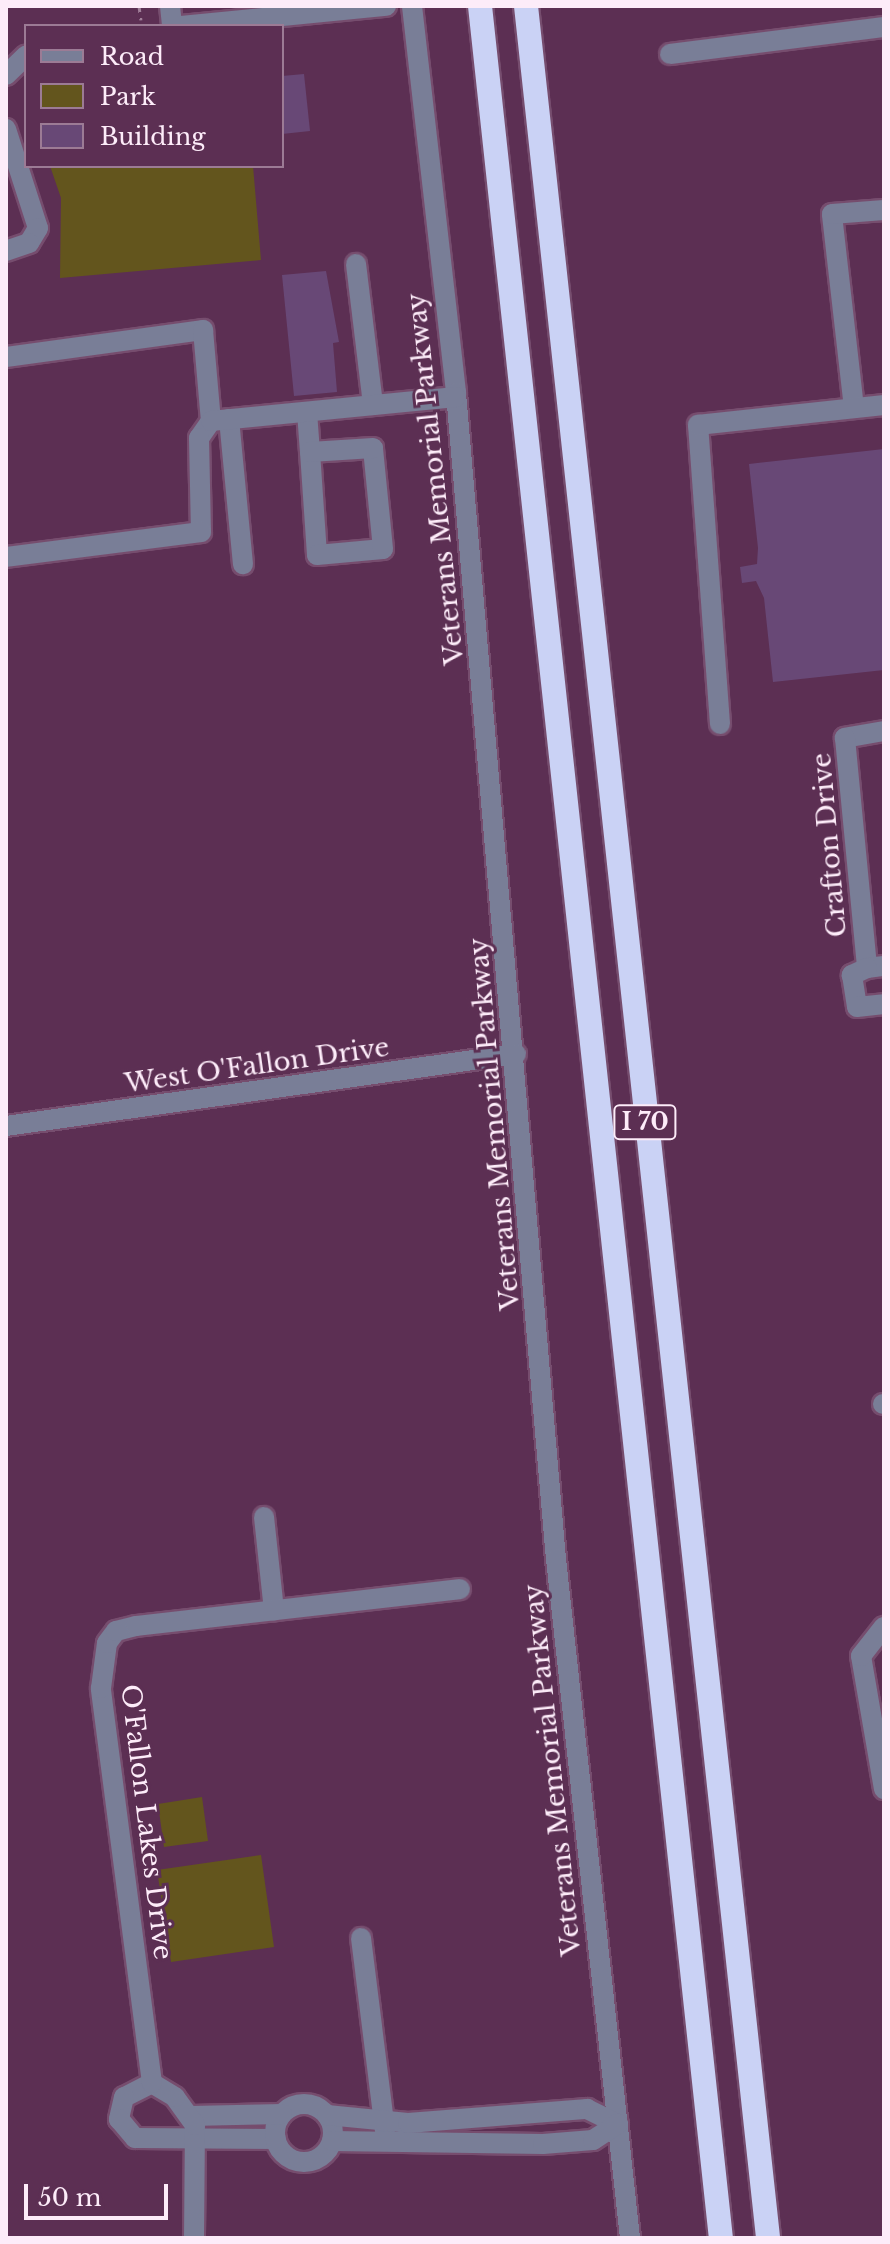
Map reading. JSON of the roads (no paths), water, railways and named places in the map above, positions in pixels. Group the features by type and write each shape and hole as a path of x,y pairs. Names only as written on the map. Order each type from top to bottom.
{"highway":[{"name":"I 70","path":"480,6 721,2238"},
{"name":"I 70","path":"526,6 768,2238"}],"street":[{"path":"192,24 257,12 386,6"},
{"name":"Veterans Memorial Parkway","path":"412,6 456,397 516,1054 556,1559 630,2238"},
{"path":"670,54 884,27"},
{"path":"6,75 24,58"},
{"path":"6,129 38,228 29,243 6,251"},
{"path":"854,408 832,214 884,210"},
{"path":"356,264 373,405"},
{"path":"6,357 203,330 243,564"},
{"path":"6,557 201,532 199,438 220,420 456,397"},
{"path":"720,724 698,425 884,405"},
{"path":"307,412 317,555 383,549 373,448 310,452"},
{"name":"Crafton Drive","path":"875,967 845,738 884,731"},
{"path":"875,967 852,975 857,1007 884,1004"},
{"name":"West O'Fallon Drive","path":"6,1126 516,1054"},
{"path":"264,1517 274,1610"},
{"name":"O'Fallon Lakes Drive","path":"152,2083 101,1688 107,1643 116,1631 136,1626 460,1589"},
{"path":"884,1627 861,1656 884,1789"},
{"path":"361,1938 385,2121 385,2144"},
{"path":"194,2238 195,2142 191,2116 152,2083 124,2097 119,2119 126,2132 195,2142 276,2139"},
{"path":"191,2116 282,2114 305,2104 327,2115 385,2121 587,2109 618,2124"},
{"path":"282,2114 276,2139 286,2156 305,2162 322,2156 332,2141 327,2115"},
{"path":"332,2141 543,2144 593,2140 618,2124"}]}
